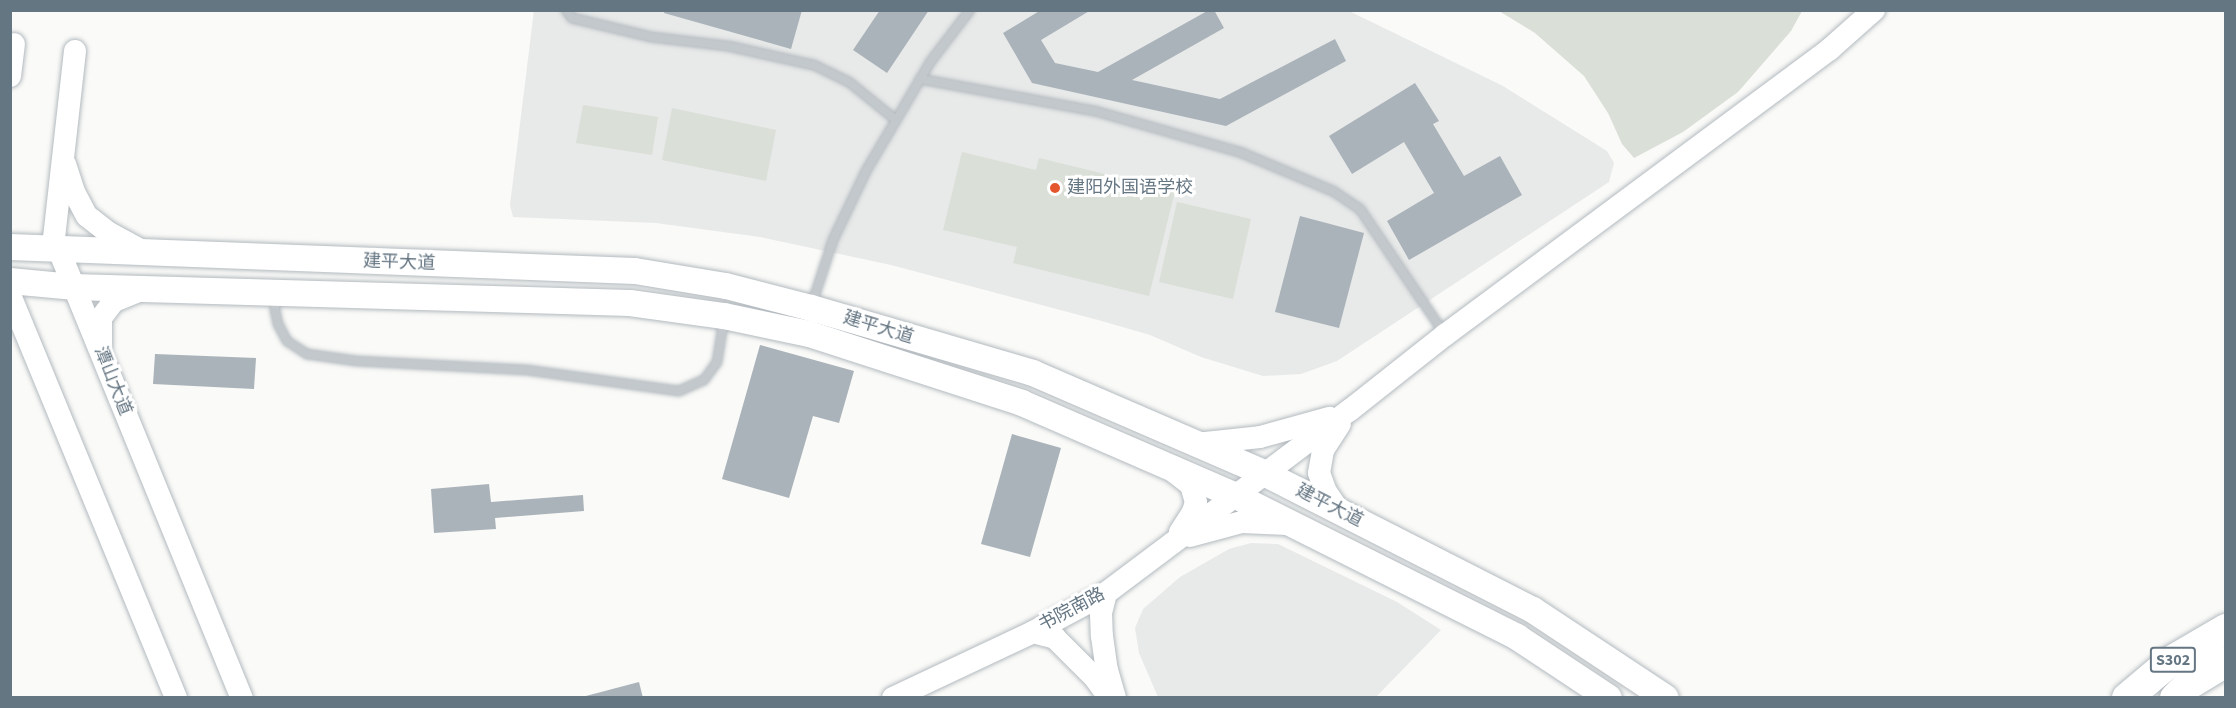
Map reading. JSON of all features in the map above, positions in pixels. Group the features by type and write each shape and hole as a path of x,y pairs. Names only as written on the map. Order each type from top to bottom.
{"highway":[{"name":"S302","path":"2127,698 2171,661 2226,629"},
{"name":"S302","path":"2175,698 2188,685 2226,662"}],"main road":[{"path":"1339,511 1326,492 1319,474 1320,461 1334,431 1350,410 1445,335 1830,48 1874,10"},
{"path":"10,76 14,44"},
{"name":"潭山大道","path":"75,51 54,238 242,698"},
{"path":"63,157 74,192 87,216 109,233 147,253"},
{"name":"建平大道","path":"10,247 635,271 726,286 811,308 1033,374 1264,473 1533,610 1666,698"},
{"name":"建平大道","path":"10,281 73,287 630,303 724,316 809,334 1022,403 1234,495 1517,637 1609,698"},
{"path":"101,354 101,318 114,300 144,289"},
{"path":"10,295 176,698"},
{"path":"10,326 31,346"},
{"path":"1196,444 1278,434 1350,410"},
{"name":"书院南路","path":"894,698 1033,632 1106,593 1350,410"},
{"path":"1165,465 1191,485 1196,502 1185,526 1172,543"},
{"path":"1172,543 1213,528 1242,522 1258,521 1296,526"},
{"path":"1106,593 1101,613 1102,636 1107,670 1115,698"},
{"path":"1033,632 1055,638 1095,678 1110,698"}],"lane":[{"path":"566,10 572,18 651,37 728,46 814,65 849,82 896,120"},
{"path":"811,308 833,240 866,171 920,79 970,10"},
{"path":"920,79 1095,111 1242,153 1333,191 1360,209 1445,335"},
{"path":"277,293 275,310 286,341 306,354 357,362 527,370 679,391 704,380 717,362 724,316"}],"shaded area":[{"name":"建阳外国语学校","path":"534,10 1349,11 1503,86 1607,151 1614,163 1609,182 1337,361 1301,374 1263,376 1201,357 1150,335 1098,320 891,265 760,237 656,223 513,217 510,205"},
{"path":"1802,10 1791,31 1738,92 1683,132 1634,158 1622,144 1608,113 1584,76 1535,33 1499,11"},
{"path":"583,105 658,117 652,155 576,143"},
{"path":"672,108 776,130 766,181 662,160"},
{"path":"962,152 1036,170 1039,158 1175,191 1149,296 1013,263 1017,247 943,230"},
{"path":"1177,202 1251,219 1233,299 1159,282"},
{"path":"1251,543 1278,544 1397,602 1441,630 1376,697 1158,697 1139,653 1135,628 1143,609 1180,577 1229,549"}],"building":[{"path":"665,10 763,12 802,10 791,49 664,13"},
{"path":"880,10 929,10 887,73 853,50"},
{"path":"1041,10 1091,10 1041,40 1055,63 1098,72 1209,10 1214,10 1224,28 1132,80 1220,99 1335,39 1346,61 1226,126 1032,83 1003,33"},
{"path":"1415,83 1439,121 1433,124 1464,176 1500,156 1522,195 1409,260 1387,221 1434,193 1404,142 1352,174 1329,136"},
{"path":"1300,216 1364,233 1339,328 1275,312"},
{"path":"760,345 854,371 839,423 813,416 789,498 722,479"},
{"path":"155,354 256,358 254,389 153,384"},
{"path":"1012,434 1061,448 1030,557 981,544"},
{"path":"489,484 491,502 583,495 584,511 495,518 496,529 434,533 431,489"},
{"path":"639,682 643,698 582,698 582,697"}],"place":[{"name":"建阳外国语学校","path":"1055,188"}]}
